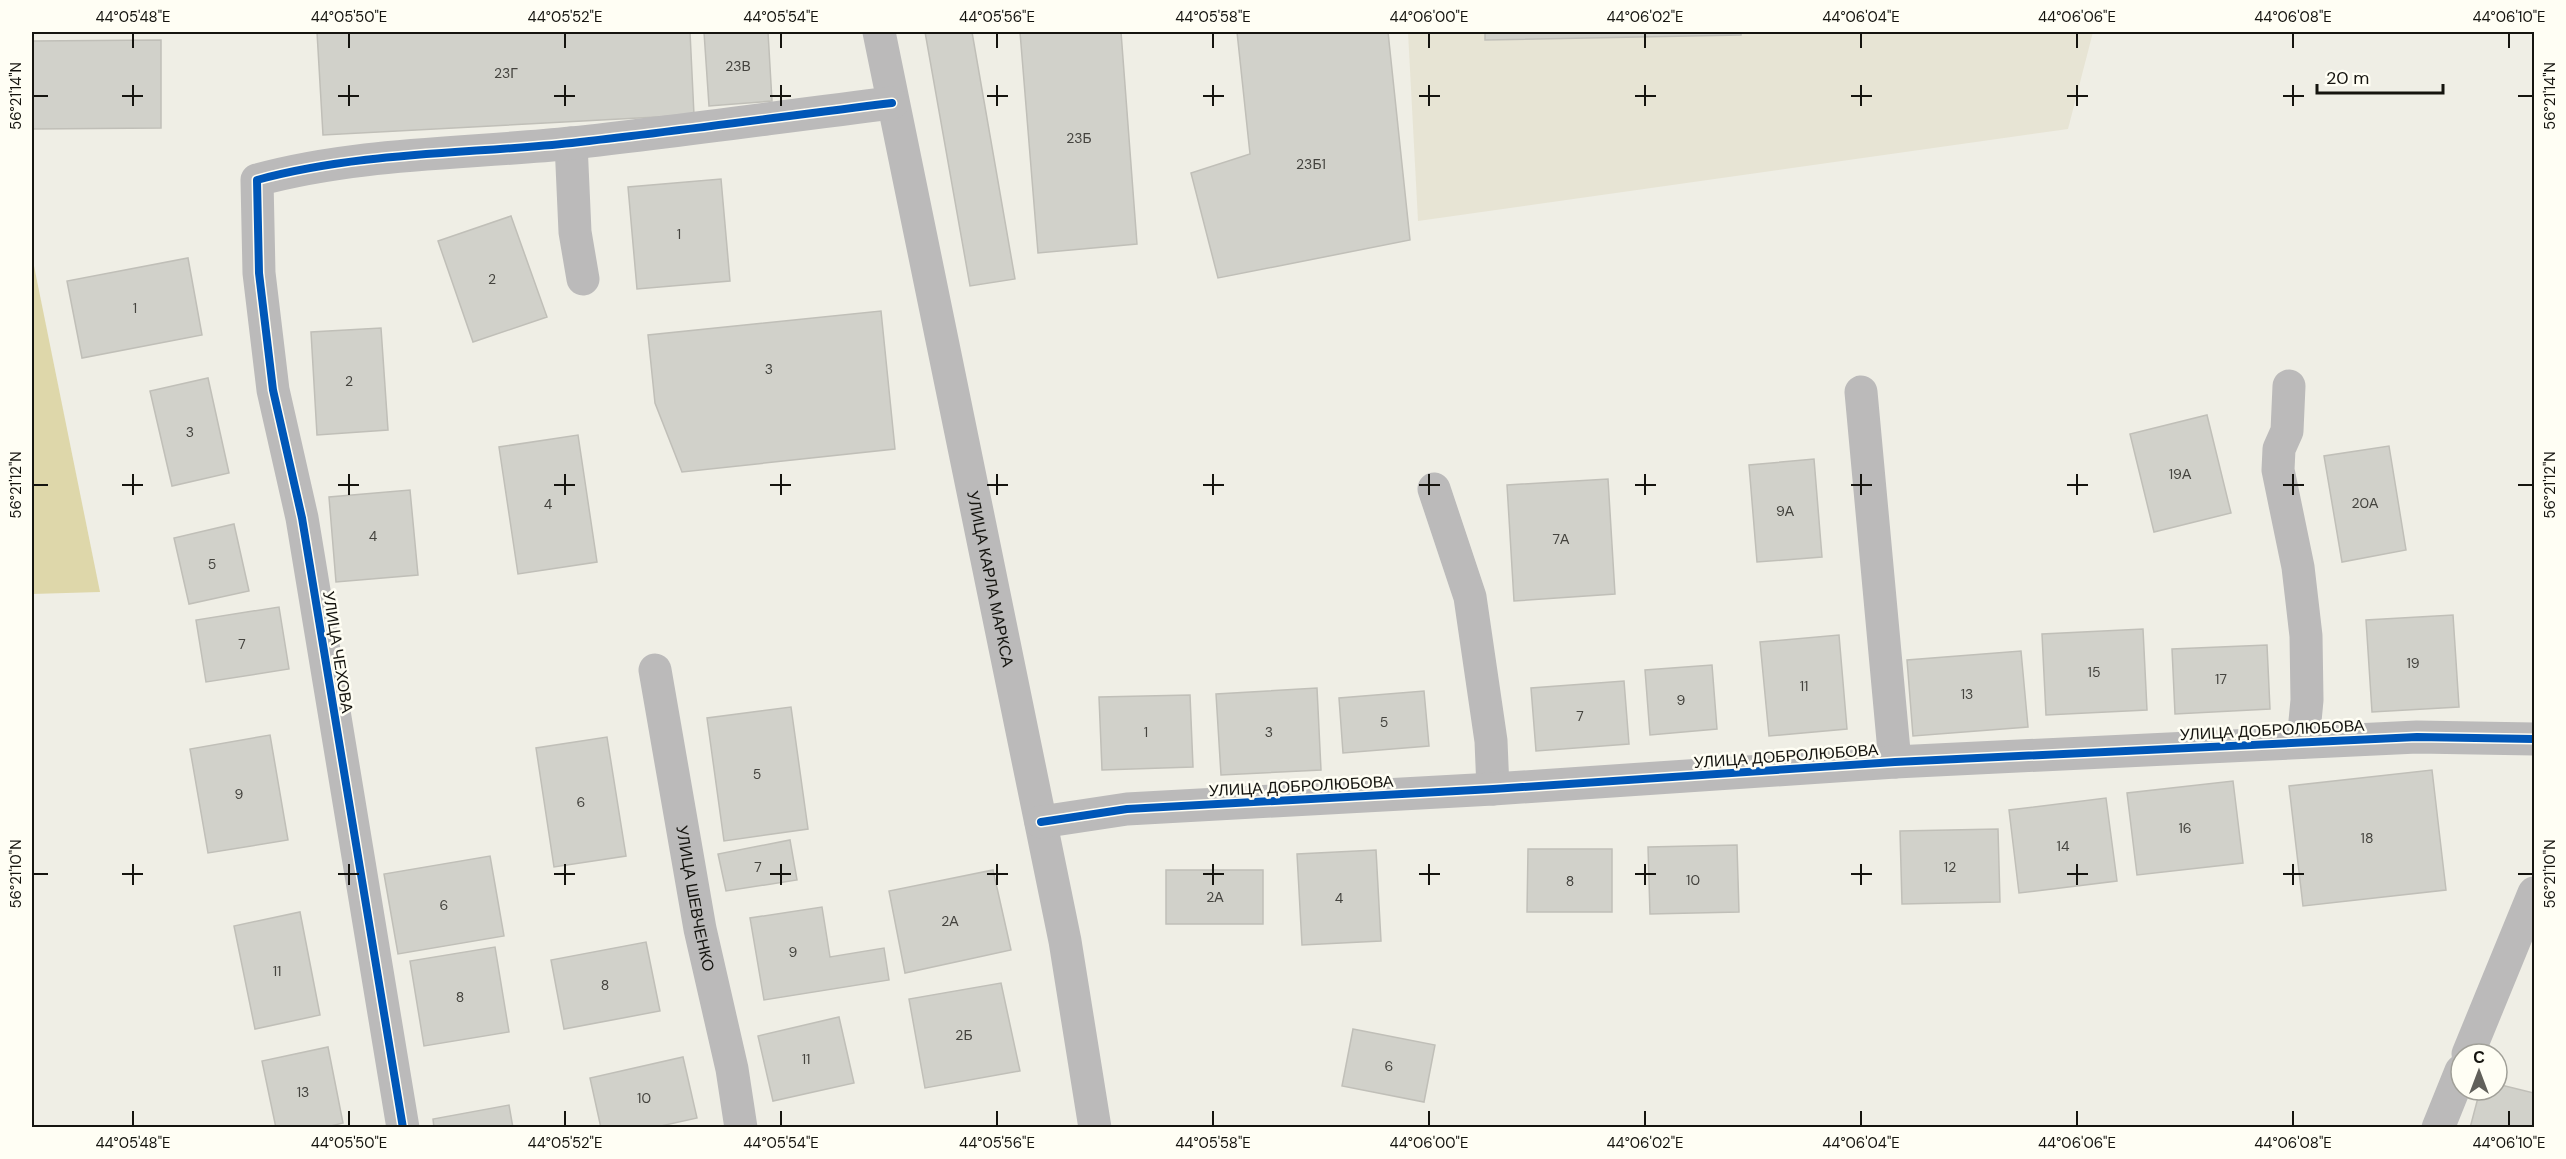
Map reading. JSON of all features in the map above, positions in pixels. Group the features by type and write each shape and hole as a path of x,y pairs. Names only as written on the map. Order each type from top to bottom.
{"street":[{"name":"УЛИЦА КАРЛА МАРКСА","path":"879,32 1065,941 1095,1128"},
{"path":"582,279 575,232 571,143 892,103"},
{"name":"УЛИЦА ЧЕХОВА","path":"403,1128 302,518 273,390 259,273 257,180 302,168 364,159 571,143"},
{"path":"2289,386 2287,430 2278,449 2278,471 2298,567 2306,636 2307,700 2303,742"},
{"path":"1861,392 1895,762"},
{"path":"1434,489 1470,597 1491,741 1493,789"},
{"name":"УЛИЦА ШЕВЧЕНКО","path":"655,670 700,929 732,1069 741,1128"},
{"name":"УЛИЦА ДОБРОЛЮБОВА","path":"1041,822 1127,809 1493,789 1895,762 2417,737 2535,739"},
{"path":"2473,1042 2535,892"},
{"path":"2438,1128 2449,1101"}],"shaded area":[{"path":"1408,32 2093,32 2068,129 1418,221"},
{"path":"32,256 100,592 32,594"}],"building":[{"path":"317,32 690,32 694,115 323,135"},
{"path":"704,32 768,32 772,101 709,106"},
{"path":"925,32 972,32 1015,279 970,286"},
{"path":"1020,32 1121,32 1137,244 1038,253"},
{"path":"1237,32 1388,32 1410,240 1218,278 1191,173 1250,154"},
{"path":"1485,32 1741,32 1741,35 1485,40"},
{"path":"161,40 161,128 32,129 32,41"},
{"path":"721,179 730,281 637,289 628,187"},
{"path":"511,216 547,317 473,342 438,241"},
{"path":"188,258 202,335 82,358 67,281"},
{"path":"881,311 895,449 682,472 655,403 648,335"},
{"path":"381,328 388,430 317,435 311,332"},
{"path":"208,378 229,473 172,486 150,391"},
{"path":"2207,415 2231,513 2154,532 2130,434"},
{"path":"578,435 597,562 518,574 499,447"},
{"path":"2389,446 2406,550 2342,562 2324,456"},
{"path":"1814,459 1822,557 1757,562 1749,465"},
{"path":"1608,479 1615,594 1514,601 1507,485"},
{"path":"410,490 418,575 336,582 329,497"},
{"path":"234,524 249,591 189,604 174,538"},
{"path":"279,607 289,669 206,682 196,620"},
{"path":"2453,615 2459,707 2372,712 2366,620"},
{"path":"2143,629 2147,710 2046,715 2042,634"},
{"path":"1839,635 1847,729 1769,736 1760,642"},
{"path":"2267,645 2270,709 2175,714 2172,649"},
{"path":"2021,651 2028,727 1913,736 1907,660"},
{"path":"1712,665 1717,729 1650,735 1645,670"},
{"path":"1624,681 1629,744 1536,751 1531,688"},
{"path":"1317,688 1321,770 1221,775 1216,694"},
{"path":"1424,691 1429,746 1343,753 1339,698"},
{"path":"1190,695 1193,767 1102,770 1099,697"},
{"path":"791,707 808,829 724,841 707,718"},
{"path":"270,735 288,840 208,853 190,749"},
{"path":"607,737 626,856 554,867 536,748"},
{"path":"2432,770 2446,890 2303,906 2289,786"},
{"path":"2233,781 2243,863 2137,875 2127,793"},
{"path":"2106,798 2117,881 2019,893 2009,810"},
{"path":"1998,829 2000,902 1902,904 1900,831"},
{"path":"790,840 797,880 726,891 718,854"},
{"path":"1737,845 1739,912 1650,914 1648,847"},
{"path":"1528,849 1612,849 1612,912 1527,912"},
{"path":"1376,850 1381,941 1302,945 1297,854"},
{"path":"490,856 504,936 398,954 384,874"},
{"path":"993,870 1011,950 905,973 889,891"},
{"path":"1166,870 1263,870 1263,924 1166,924"},
{"path":"822,907 830,957 884,948 889,980 764,1000 750,918"},
{"path":"300,912 320,1015 255,1029 234,926"},
{"path":"646,942 660,1011 564,1029 551,960"},
{"path":"495,947 509,1032 424,1046 410,961"},
{"path":"1001,983 1020,1071 925,1088 909,999"},
{"path":"839,1017 854,1083 773,1101 758,1036"},
{"path":"1353,1029 1435,1045 1424,1102 1342,1086"},
{"path":"328,1047 343,1123 323,1128 276,1128 262,1061"},
{"path":"683,1057 697,1118 652,1128 601,1128 590,1078"},
{"path":"2509,1087 2534,1093 2534,1128 2470,1128 2477,1102 2509,1102"},
{"path":"509,1105 513,1128 434,1128 433,1119"}],"cycle path":[{"path":"403,1128 302,518 273,390 259,273 257,180 296,171 374,159 572,143 892,103"},
{"path":"1041,822 1127,809 1493,789 1895,762 2417,737 2534,739"}]}
